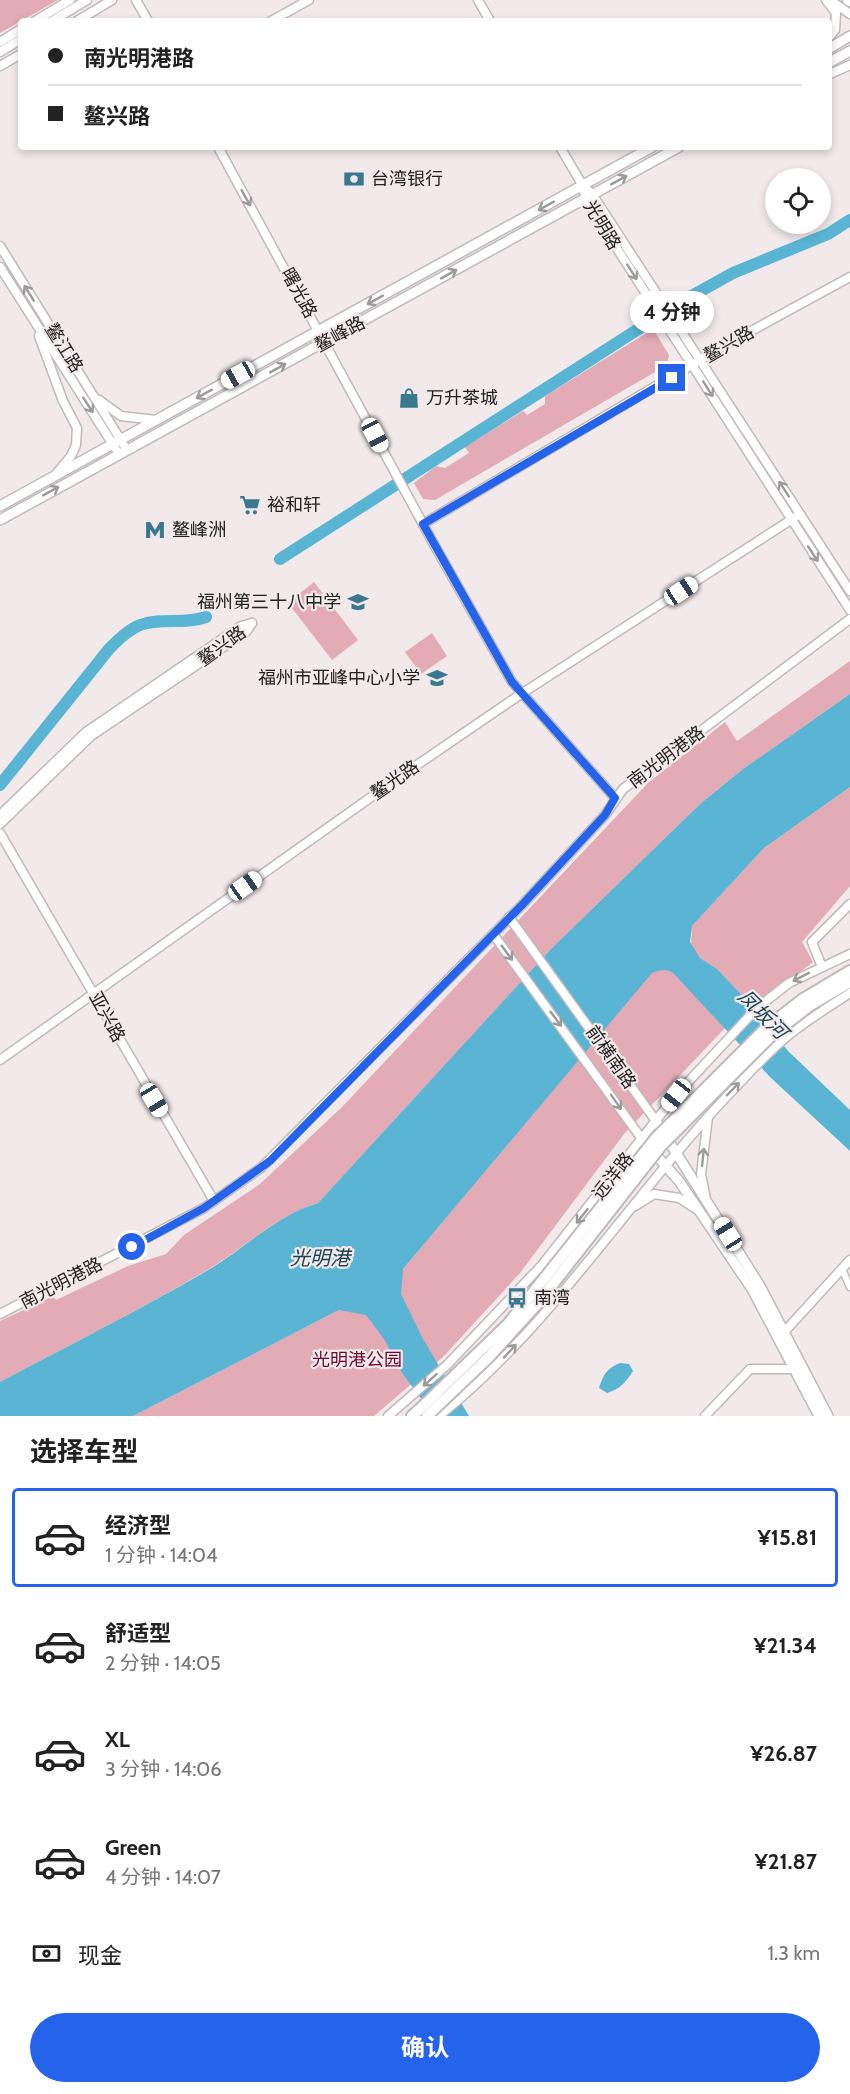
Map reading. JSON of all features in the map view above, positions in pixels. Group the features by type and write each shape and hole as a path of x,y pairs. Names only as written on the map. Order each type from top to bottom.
{"highway":[{"path":"412,1416 425,1413 489,1357 532,1310 662,1146 806,1002 850,971"},
{"path":"806,1002 850,982"}],"main road":[{"path":"40,18 70,0"},
{"path":"57,18 87,0"},
{"path":"81,18 112,0"},
{"path":"136,0 146,18"},
{"path":"276,18 309,0"},
{"path":"478,0 488,18"},
{"path":"828,0 848,4 850,14"},
{"path":"828,0 836,13 835,30 832,34"},
{"path":"0,42 18,31"},
{"path":"832,47 850,36"},
{"path":"0,52 18,41"},
{"path":"832,61 850,51"},
{"path":"0,66 18,56"},
{"path":"832,73 850,65"},
{"name":"曙光路","path":"220,150 423,524 521,694 615,798"},
{"path":"562,150 583,186"},
{"name":"鳌峰路","path":"0,506 647,150"},
{"name":"鳌峰路","path":"0,520 674,150"},
{"name":"光明路","path":"583,186 654,307 850,610"},
{"name":"光明路","path":"588,197 674,317 850,591"},
{"name":"鳌江路","path":"0,246 94,396 116,441"},
{"name":"鳌江路","path":"0,267 123,452"},
{"name":"鳌兴路","path":"423,524 701,360 850,277"},
{"path":"34,321 63,401 77,428 76,445 71,456 55,475"},
{"path":"94,396 121,416 156,420"},
{"name":"鳌光路","path":"0,1060 521,694 800,514"},
{"name":"南光明港路","path":"0,1314 132,1247 214,1201 262,1167 284,1148 493,934 605,815 615,798 850,619"},
{"name":"鳌兴路","path":"0,815 86,732 241,626 252,623 246,632 91,736 0,824"},
{"name":"亚兴路","path":"0,833 214,1201"},
{"path":"822,967 812,942 850,904"},
{"name":"前横南路","path":"509,917 604,1046 676,1151 785,1331 828,1416"},
{"name":"前横南路","path":"493,934 642,1139 666,1164 752,1289 819,1416"},
{"name":"远洋路","path":"388,1416 447,1365 542,1265 689,1080 757,1008 789,983 850,954"},
{"name":"远洋路","path":"439,1416 469,1392 544,1314 676,1151 752,1070 789,1035 850,993"},
{"name":"前横南路","path":"706,1200 701,1174 709,1115"},
{"name":"前横南路","path":"630,1210 654,1194 679,1198 696,1209"},
{"path":"785,1331 850,1260"},
{"path":"705,1416 750,1369 796,1369"}],"street":[{"path":"842,1269 850,1287"}],"green space":[{"path":"0,0 58,0 26,18 18,18 18,23 0,33"},
{"path":"653,329 669,355 667,365 435,500 423,499 414,483 436,466 445,468 469,453 465,447 523,411 527,415 545,404 545,396"},
{"path":"314,582 358,640 332,660 288,603"},
{"path":"432,633 447,656 421,674 405,652"},
{"path":"850,661 850,694 743,769 700,804 550,950 318,1203 275,1223 223,1260 183,1284 0,1382 0,1321 53,1296 56,1300 128,1266 166,1254 184,1235 260,1184 341,1108 648,783 725,722 737,741"},
{"path":"850,787 850,886 802,942 813,962 754,1008 717,969 700,958 691,947 692,926 764,848"},
{"name":"光明港公园","path":"665,969 673,973 726,1027 624,1134 520,1273 444,1356 374,1416 133,1416 339,1310 403,1269 652,972"}],"water":[{"name":"光明港","path":"850,694 850,787 764,848 692,926 690,942 700,958 717,969 754,1008 788,1051 850,1110 850,1151 770,1077 673,973 665,970 658,971 652,973 403,1269 401,1294 423,1339 469,1416 434,1416 402,1373 384,1339 366,1315 339,1310 133,1416 0,1416 0,1382 184,1284 210,1269 275,1223 318,1203 550,950 700,804 743,769"},
{"path":"620,1363 629,1364 633,1371 622,1385 607,1393 599,1388 602,1379 609,1370"}],"waterway":[{"path":"280,559 679,303 733,273 828,234 850,220"},
{"path":"0,785 109,649 123,636 136,627 148,623 206,617"}],"place":[{"name":"台湾银行","path":"354,179"},
{"name":"万升茶城","path":"409,398"},
{"name":"裕和轩","path":"250,505"},
{"name":"鳌峰洲","path":"155,530"},
{"name":"福州第三十八中学","path":"358,602"},
{"name":"福州市亚峰中心小学","path":"437,678"},
{"name":"南湾","path":"517,1298"}],"route":[{"path":"132,1247 204,1208 270,1161 522,905 605,815 615,798 530,706 512,682 423,524 672,378"}],"water label":[{"name":"凤坂河","path":"763,1014"}]}
